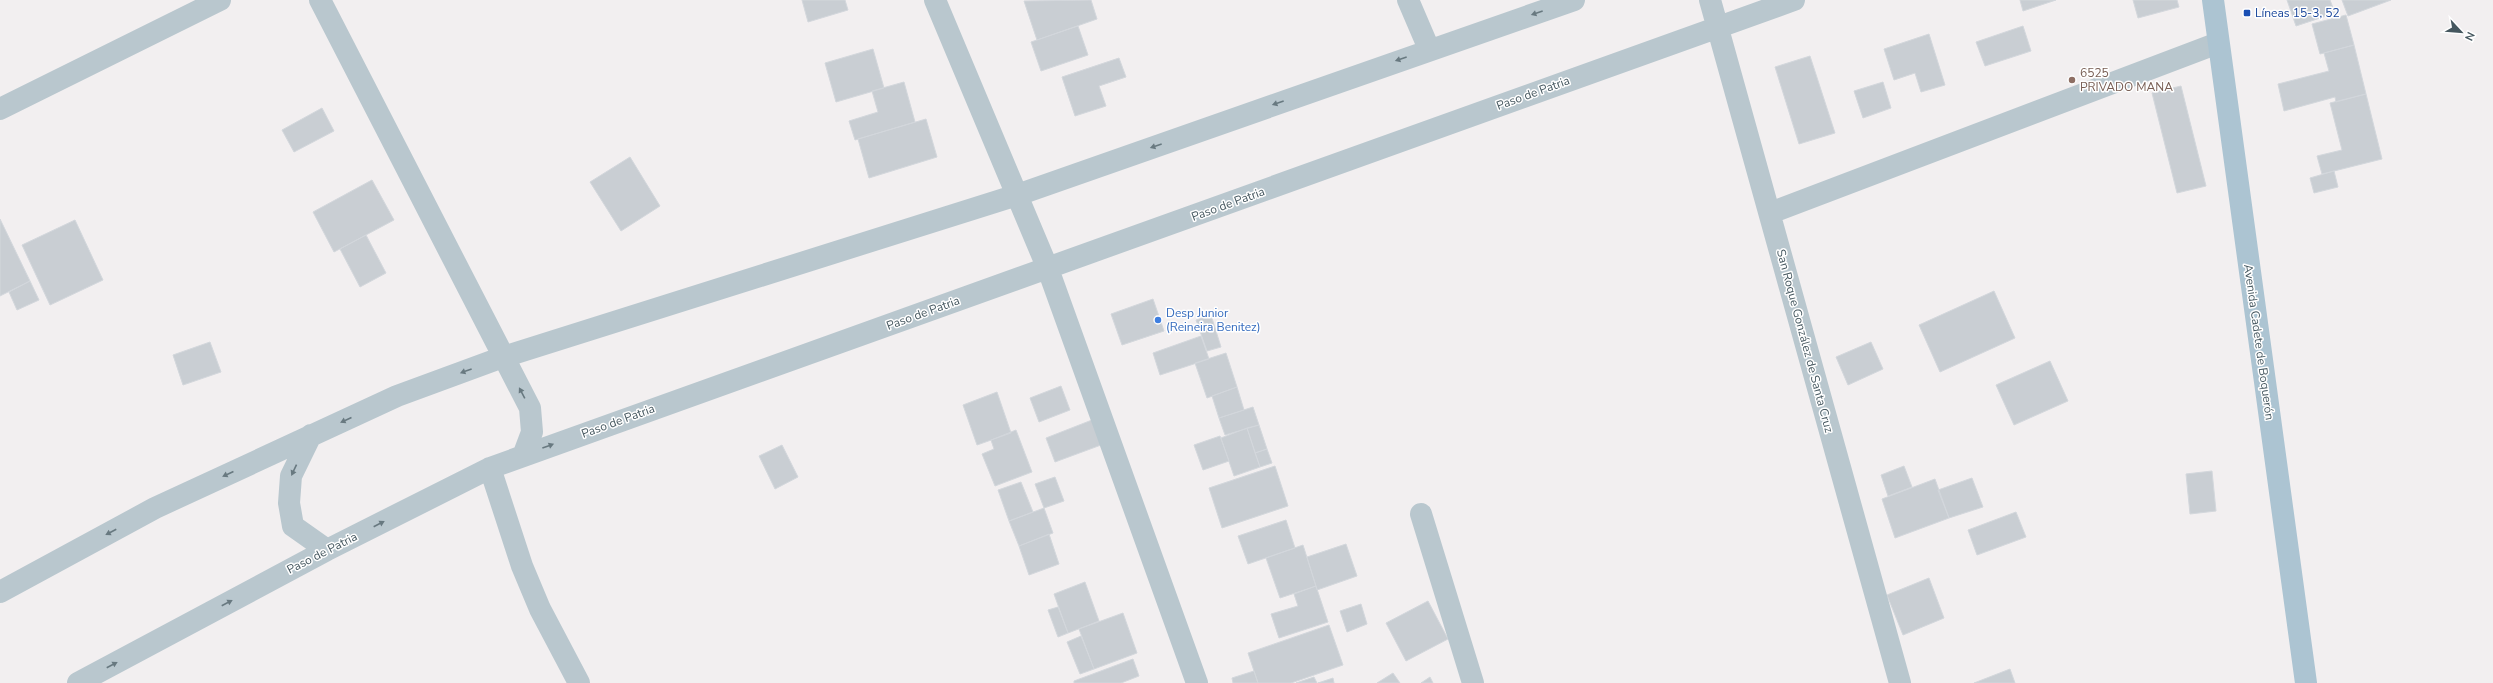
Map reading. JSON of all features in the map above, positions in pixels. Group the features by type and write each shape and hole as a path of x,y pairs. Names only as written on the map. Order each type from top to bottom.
{"main road":[{"name":"Avenida Cadete de Boquerón","path":"2213,0 2306,683"}],"street":[{"path":"0,109 220,0"},
{"path":"320,0 530,408 532,432 523,456"},
{"path":"935,0 1048,269 1197,683"},
{"path":"1408,0 1429,50"},
{"path":"0,592 155,508 397,396 503,357 1017,195 1574,0"},
{"name":"San Roque González de Santa Cruz","path":"1710,0 1900,683"},
{"name":"Paso de Patria","path":"78,683 327,550 490,468 1048,269 1718,26 1794,0"},
{"path":"1770,213 2218,43"},
{"path":"311,435 291,476 289,503 293,526 327,550"},
{"path":"490,468 522,566 540,610 579,683"},
{"path":"1421,514 1473,683"}],"building":[{"path":"802,0 845,0 848,10 808,22"},
{"path":"1091,0 1097,19 1037,40 1024,1"},
{"path":"2020,0 2056,0 2023,11"},
{"path":"2133,0 2177,0 2179,7 2138,18"},
{"path":"2287,0 2330,0 2335,13 2296,26"},
{"path":"2342,0 2391,0 2348,16"},
{"path":"2346,15 2354,45 2320,54 2312,24"},
{"path":"1078,26 1088,55 1041,71 1031,42"},
{"path":"2023,26 2031,51 1985,66 1976,42"},
{"path":"1929,34 1945,85 1921,92 1915,73 1894,80 1884,49"},
{"path":"2354,45 2366,94 2336,102 2335,97 2284,111 2278,84 2329,71 2324,53"},
{"path":"873,49 884,88 836,102 825,63"},
{"path":"1810,56 1835,133 1799,144 1775,67"},
{"path":"1119,58 1126,77 1099,86 1106,106 1075,116 1062,77"},
{"path":"904,82 915,122 855,140 849,121 878,112 872,91"},
{"path":"1883,82 1891,108 1863,118 1854,91"},
{"path":"2181,86 2206,186 2177,193 2152,93"},
{"path":"2366,94 2382,159 2322,174 2317,156 2342,150 2330,103"},
{"path":"322,108 334,131 294,152 282,130"},
{"path":"926,119 937,157 869,178 858,139"},
{"path":"630,157 660,206 621,231 590,182"},
{"path":"2334,171 2338,187 2314,193 2310,178"},
{"path":"372,180 394,220 334,252 313,212"},
{"path":"0,219 30,281 0,296"},
{"path":"75,220 103,280 50,305 22,245"},
{"path":"366,235 386,273 360,287 340,249"},
{"path":"30,281 39,300 17,310 9,292"},
{"path":"1994,291 2015,338 1940,372 1919,325"},
{"path":"1153,299 1164,331 1122,345 1111,314"},
{"path":"1211,315 1221,347 1207,351 1196,320"},
{"path":"1201,336 1209,359 1160,375 1153,353"},
{"path":"210,342 221,372 183,385 173,355"},
{"path":"1871,342 1883,369 1848,385 1836,357"},
{"path":"1226,353 1237,387 1207,398 1195,363"},
{"path":"2050,361 2068,401 2014,425 1996,385"},
{"path":"1061,386 1070,410 1039,422 1030,398"},
{"path":"1237,387 1244,410 1219,418 1212,396"},
{"path":"997,392 1011,433 977,445 963,405"},
{"path":"1253,407 1259,425 1225,435 1219,418"},
{"path":"1092,420 1101,445 1055,462 1046,438"},
{"path":"1259,425 1267,449 1255,453 1247,428"},
{"path":"1247,428 1260,467 1234,476 1221,438"},
{"path":"1016,430 1032,472 995,486 982,454 994,449 991,440"},
{"path":"1220,436 1229,461 1203,470 1194,445"},
{"path":"782,445 798,477 775,489 759,456"},
{"path":"1267,449 1272,463 1260,467 1255,453"},
{"path":"1275,466 1288,506 1222,528 1209,488"},
{"path":"1904,466 1912,487 1888,496 1881,475"},
{"path":"2212,471 2216,511 2190,514 2186,474"},
{"path":"1055,477 1064,501 1044,508 1035,484"},
{"path":"1972,478 1983,507 1949,518 1938,490"},
{"path":"1935,479 1949,518 1895,538 1882,499"},
{"path":"1021,482 1033,512 1009,521 998,490"},
{"path":"1044,508 1053,533 1019,546 1009,521"},
{"path":"2016,512 2026,537 1977,555 1968,530"},
{"path":"1286,520 1295,548 1248,564 1238,536"},
{"path":"1049,534 1059,564 1029,575 1019,546"},
{"path":"1346,544 1357,576 1317,590 1307,557"},
{"path":"1303,545 1316,586 1280,598 1266,558"},
{"path":"1929,578 1944,618 1903,635 1887,595"},
{"path":"1085,582 1099,621 1068,633 1054,594"},
{"path":"1316,586 1328,622 1279,638 1271,614 1298,606 1294,594"},
{"path":"1428,601 1448,639 1406,661 1386,623"},
{"path":"1361,604 1367,624 1347,632 1340,611"},
{"path":"1058,607 1068,633 1058,637 1048,610"},
{"path":"1123,613 1137,653 1094,669 1079,629"},
{"path":"1329,625 1343,665 1291,683 1258,683 1248,653"},
{"path":"1081,636 1094,669 1080,674 1067,642"},
{"path":"1133,659 1139,676 1121,683 1074,683 1074,681"},
{"path":"2010,669 2015,683 1974,683"},
{"path":"1254,671 1258,683 1233,683 1232,678"},
{"path":"1393,673 1400,683 1377,683"},
{"path":"1314,677 1317,683 1296,683"},
{"path":"1430,677 1433,683 1421,683"},
{"path":"1333,678 1334,683 1318,683"}],"place":[{"name":"Líneas 15-3, 52","path":"2247,13"},
{"name":"6525 PRIVADO MANA","path":"2072,80"},
{"name":"Desp Junior (Reineira Benitez)","path":"1158,320"}]}
